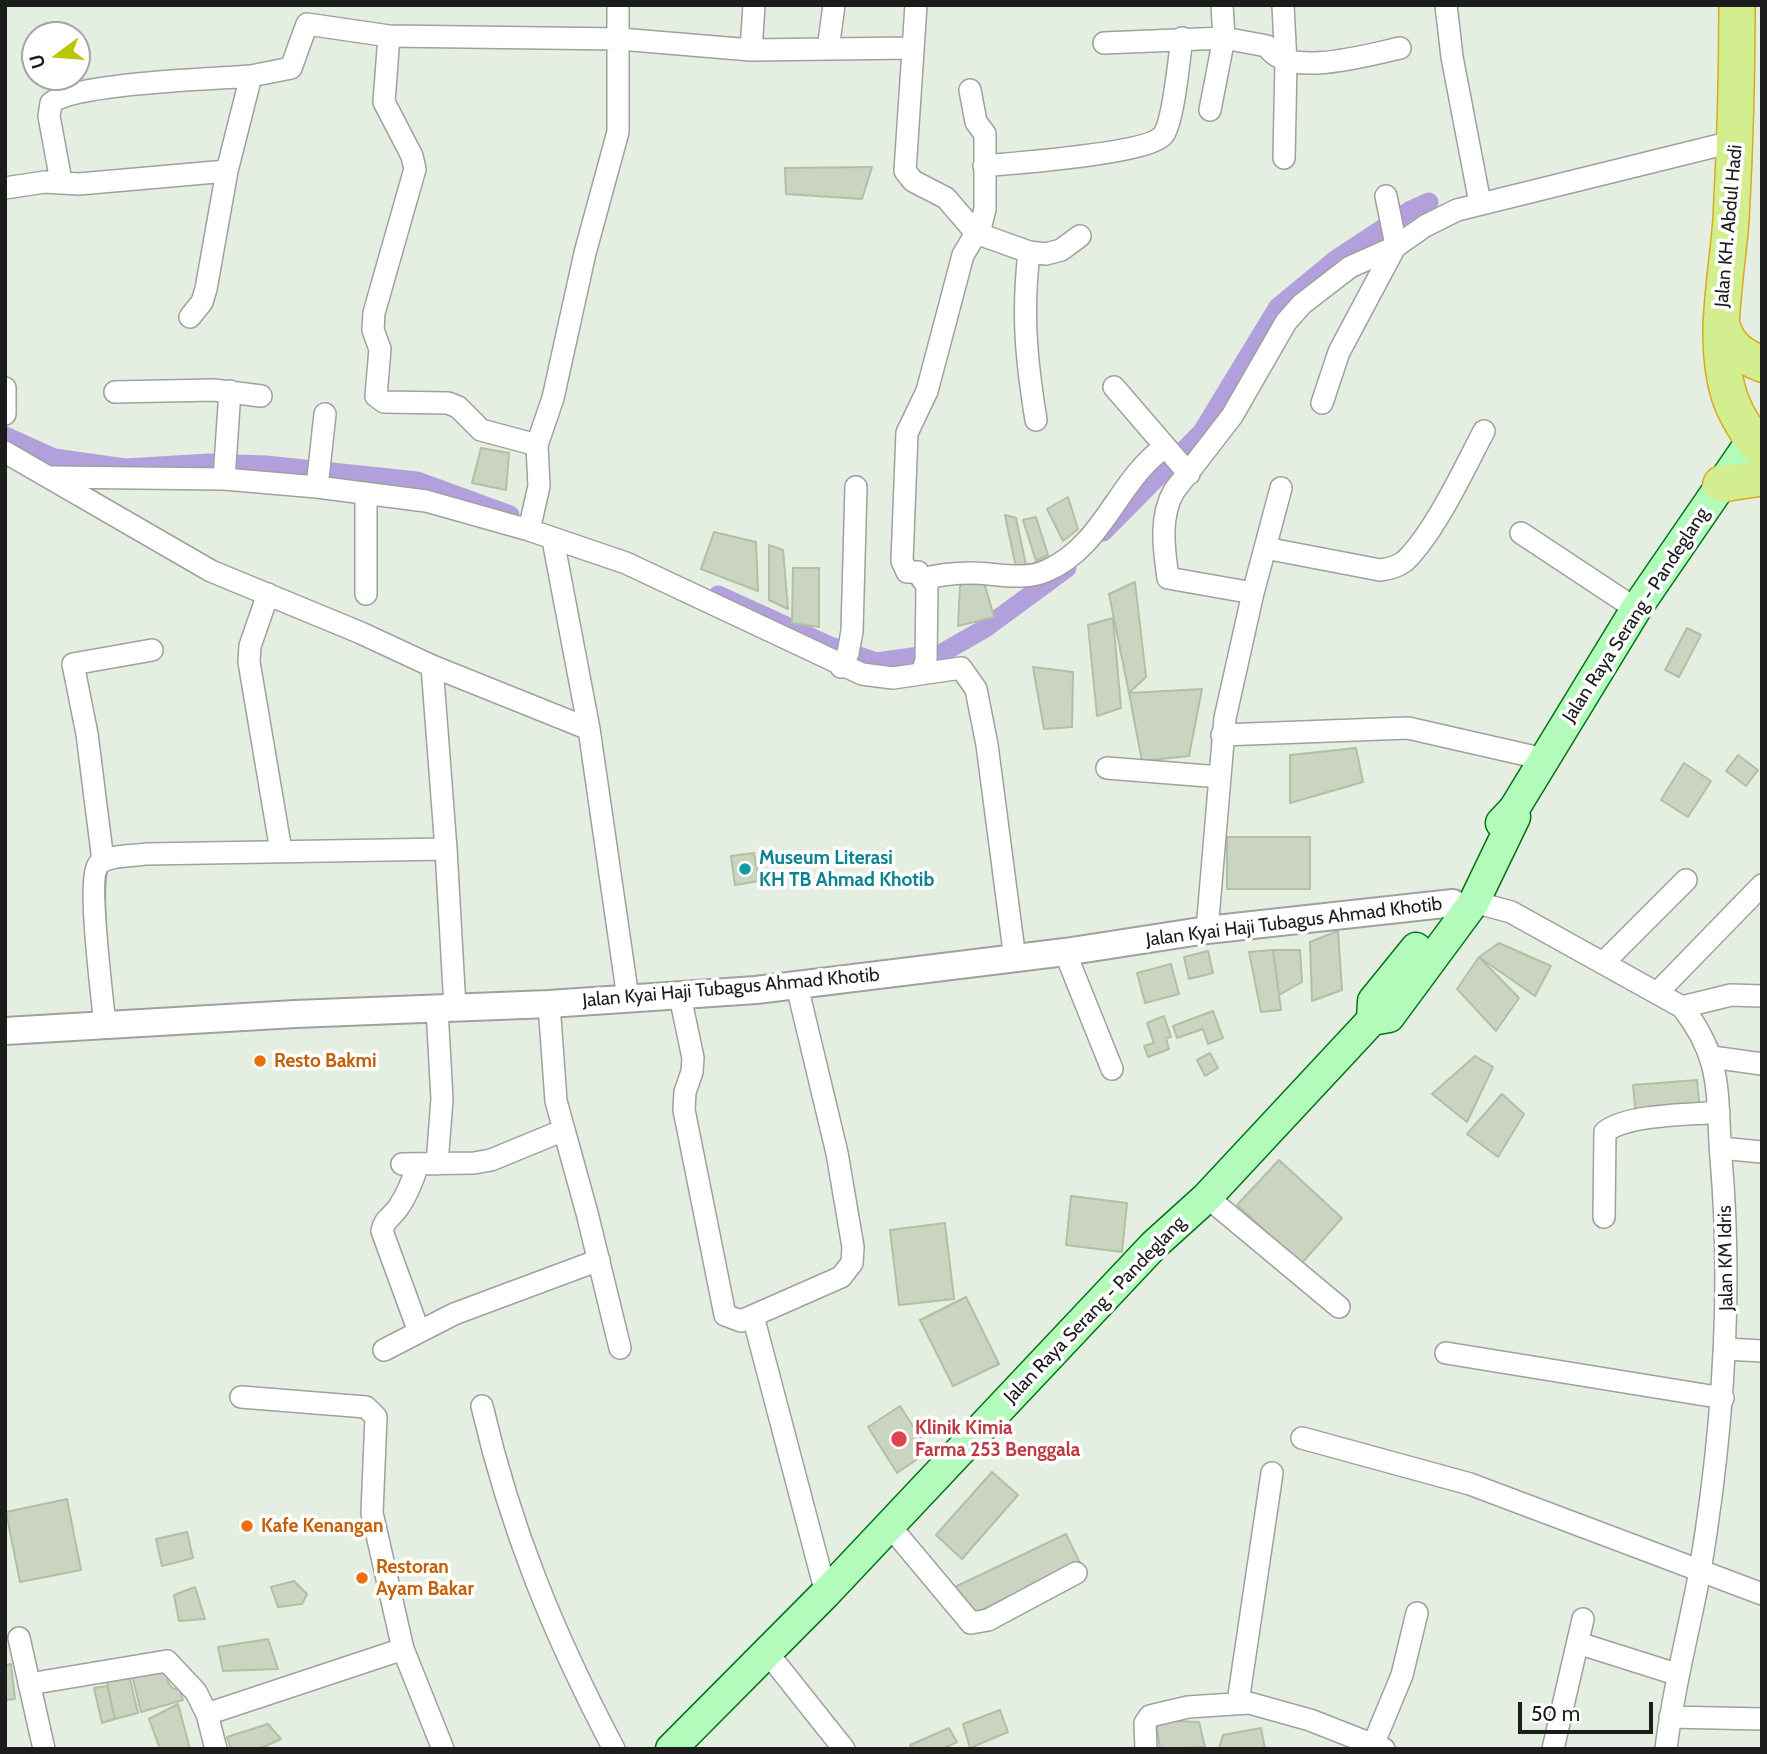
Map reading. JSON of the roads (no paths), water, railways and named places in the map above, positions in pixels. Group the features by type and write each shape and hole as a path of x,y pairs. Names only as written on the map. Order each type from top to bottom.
{"highway":[{"name":"Jalan KH. Abdul Hadi","path":"1737,5 1736,141 1721,323 1730,396 1759,438"},
{"path":"1721,323 1726,341 1736,352 1762,364"},
{"path":"1721,484 1762,478"}],"main road":[{"name":"Jalan Raya Serang - Pandeglang","path":"687,1743 766,1651 826,1593 1154,1245 1207,1197 1372,1020 1373,1001 1464,903 1507,814 1514,808 1636,609 1721,484 1759,438"}],"street":[{"path":"530,527 540,474 537,446 553,398 585,253 618,132 618,5"},
{"path":"751,50 754,5"},
{"path":"828,49 834,5"},
{"path":"916,5 911,48 905,171 913,181 946,198 976,233 1029,252 1046,254 1061,250 1080,236"},
{"path":"1210,110 1224,38 1222,5"},
{"path":"1283,5 1286,63 1284,158"},
{"path":"1446,5 1452,57 1480,203"},
{"path":"61,181 49,116 51,103 56,99 91,90 251,76 291,68 307,24 389,36 620,39 751,50 911,48"},
{"path":"389,36 384,103 412,156 415,169 374,313 373,330 380,349 376,396 384,402 448,403 458,407 481,430 537,446"},
{"path":"984,166 1075,157 1155,142 1168,127 1182,38"},
{"path":"1104,43 1224,38 1267,46 1272,55 1286,63 1346,60 1400,48"},
{"path":"190,317 202,302 206,289 227,171 251,76"},
{"path":"924,666 927,586 918,572 907,572 902,561 907,433 927,391 963,255 976,233 985,209 985,134 976,122 970,90"},
{"path":"1253,593 1168,578 1164,525 1169,500 1233,416 1286,323 1303,304 1350,267 1396,245 1425,226 1480,203 1736,141"},
{"path":"5,188 61,181 79,184 227,171"},
{"path":"1321,404 1339,352 1396,245 1386,196"},
{"path":"1029,252 1023,303 1025,348 1036,420"},
{"path":"1114,387 1187,473"},
{"path":"5,388 5,414"},
{"path":"116,392 164,389 230,391 261,396"},
{"path":"224,469 230,391"},
{"path":"318,477 325,414"},
{"path":"1265,548 1380,570 1392,569 1405,560 1449,498 1484,431"},
{"path":"922,579 969,573 1015,576 1045,572 1072,555 1108,518 1130,482 1152,456 1168,450"},
{"path":"5,452 211,570 361,632 432,666 589,729"},
{"path":"51,477 224,469 318,477 366,493 426,501 530,527 553,540 626,563 844,660 862,674 893,678 924,666 961,668 976,689 987,745 1014,959"},
{"path":"844,660 852,631 856,487"},
{"path":"1207,930 1223,735 1253,593 1281,488"},
{"path":"366,493 366,594"},
{"path":"1521,533 1636,609"},
{"path":"553,540 589,729 628,998"},
{"path":"268,594 250,646 249,662 281,851"},
{"path":"103,861 87,734 73,664 152,650"},
{"path":"419,1332 382,1231 384,1222 397,1210 412,1184 442,1100 446,1009 446,849 432,666"},
{"path":"1223,735 1408,728 1544,759"},
{"path":"1107,768 1220,777"},
{"path":"105,1026 93,902 96,869 103,861 146,854 446,849"},
{"path":"1605,961 1686,880"},
{"path":"1657,993 1762,885"},
{"name":"Jalan Kyai Haji Tubagus Ahmad Khotib","path":"5,1031 295,1014 549,1004 797,986 1014,959 1207,930 1464,903"},
{"name":"Jalan KM Idris","path":"1464,903 1511,912 1605,961 1637,984 1682,1007 1699,1028 1712,1057 1719,1112 1727,1270 1723,1398 1699,1572 1676,1674 1666,1749"},
{"path":"1065,952 1112,1069"},
{"path":"680,996 693,1058 684,1110 725,1315 741,1321 841,1277 852,1263 853,1247 837,1153 797,986"},
{"path":"1682,1007 1731,995 1762,996"},
{"path":"549,1004 556,1101 620,1348"},
{"path":"1712,1057 1762,1064"},
{"path":"1604,1217 1605,1132 1612,1126 1637,1120 1719,1112"},
{"path":"419,1164 491,1160 564,1130"},
{"path":"1720,1148 1762,1152"},
{"path":"1207,1197 1339,1307"},
{"path":"384,1350 518,1288 599,1260"},
{"path":"753,1316 826,1593"},
{"path":"1726,1349 1762,1351"},
{"path":"1446,1353 1723,1398"},
{"path":"241,1397 366,1407 373,1411 376,1417 372,1513 403,1649 443,1749"},
{"path":"482,1406 501,1486 548,1616 571,1668 614,1749"},
{"path":"1302,1438 1469,1484 1762,1594"},
{"path":"1238,1702 1272,1473"},
{"path":"889,1525 971,1623 988,1620 1076,1573"},
{"path":"1146,1749 1145,1723 1150,1716 1188,1707 1238,1702 1310,1720 1379,1747 1402,1675 1417,1613"},
{"path":"1553,1749 1583,1619"},
{"path":"19,1638 44,1749"},
{"path":"1578,1643 1676,1674"},
{"path":"207,1714 403,1649"},
{"path":"766,1651 844,1749"},
{"path":"29,1684 167,1661 196,1692 207,1714 216,1749"},
{"path":"1670,1717 1762,1719"}],"waterway":[{"path":"1103,532 1202,432 1278,307 1335,260 1411,210 1429,202"},
{"path":"5,436 54,458 125,468 209,463 266,465 417,481 510,515"},
{"path":"718,595 830,646 876,662 942,653 984,629 1067,568"}],"place":[{"name":"Museum Literasi KH TB Ahmad Khotib","path":"745,869"},
{"name":"Resto Bakmi","path":"260,1061"},
{"name":"Klinik Kimia Farma 253 Benggala","path":"899,1439"},
{"name":"Kafe Kenangan","path":"247,1526"},
{"name":"Restoran Ayam Bakar","path":"362,1578"}]}
